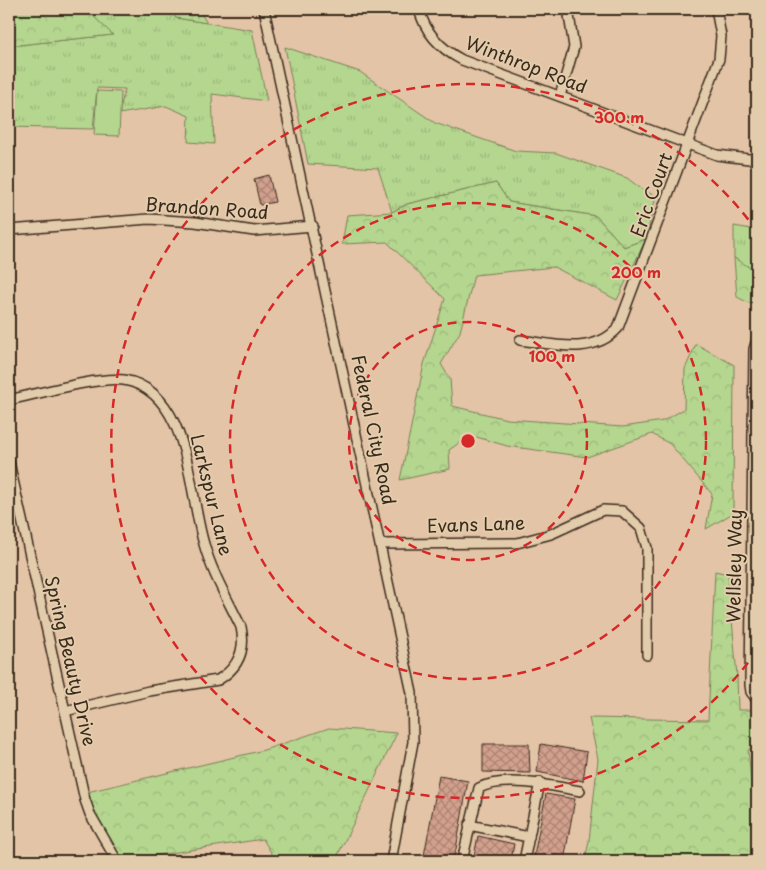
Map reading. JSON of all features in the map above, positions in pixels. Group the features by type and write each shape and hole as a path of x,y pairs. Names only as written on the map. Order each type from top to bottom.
{"street":[{"name":"Federal City Road","path":"264,9 412,693 414,716 413,742 391,861"},
{"name":"Winthrop Road","path":"419,9 432,36 451,54 688,144 734,158 757,160"},
{"path":"560,96 574,47 568,9"},
{"name":"Eric Court","path":"520,340 587,346 604,341 618,328 719,59 721,36 716,9"},
{"name":"Brandon Road","path":"9,230 149,219 195,222 254,231 312,226"},
{"name":"Wellsley Way","path":"757,340 754,358 754,592 750,685 751,692 757,700"},
{"name":"Larkspur Lane","path":"9,400 113,379 142,386 164,403 175,421 209,560 241,627 243,637 238,661 226,675 218,680 148,691 65,711"},
{"name":"Spring Beauty Drive","path":"9,462 85,800 90,814 117,861"},
{"name":"Evans Lane","path":"381,544 517,543 536,540 603,510 622,512 641,528 647,548 647,656"},
{"path":"524,861 540,782"},
{"path":"462,861 479,788 490,784 540,782 580,792"},
{"path":"469,825 529,837"}],"green space":[{"path":"9,9 86,9 113,35 9,46"},
{"path":"86,9 122,11 125,9 169,9 176,18 252,30 267,101 212,94 214,144 188,142 189,116 166,106 119,114 125,89 97,88 93,129 9,127 9,46 112,35"},
{"path":"169,9 198,9 207,23 176,18"},
{"path":"285,47 360,72 435,123 516,151 556,153 627,178 644,191 656,196 646,239 624,247 596,216 509,202 496,183 407,204 392,212 378,168 308,164"},
{"path":"97,91 121,92 119,136 94,135"},
{"path":"496,183 509,202 596,216 624,247 646,239 617,300 554,267 474,275 460,332 441,364 450,379 452,406 507,419 623,427 663,421 684,409 685,369 696,344 734,365 733,513 706,529 712,494 670,444 652,434 587,457 507,446 470,435 449,450 450,469 400,480 424,364 445,299 387,242 342,244 347,215 392,212 407,204"},
{"path":"734,226 757,230 757,272 734,258"},
{"path":"734,258 757,272 757,307 737,297"},
{"path":"715,571 728,574 738,710 757,710 757,744 748,750 757,838 757,861 585,861 598,759 589,718 708,720"},
{"path":"329,728 397,733 335,861 276,861 263,839 118,861 83,793 264,750"}],"building":[{"path":"269,175 275,202 260,205 254,179"},
{"path":"483,744 529,744 530,773 483,772"},
{"path":"541,744 587,752 583,781 537,772"},
{"path":"439,776 468,781 456,849 453,861 423,861"},
{"path":"546,794 575,799 564,861 533,861"},
{"path":"478,836 514,844 511,861 473,861"}]}
